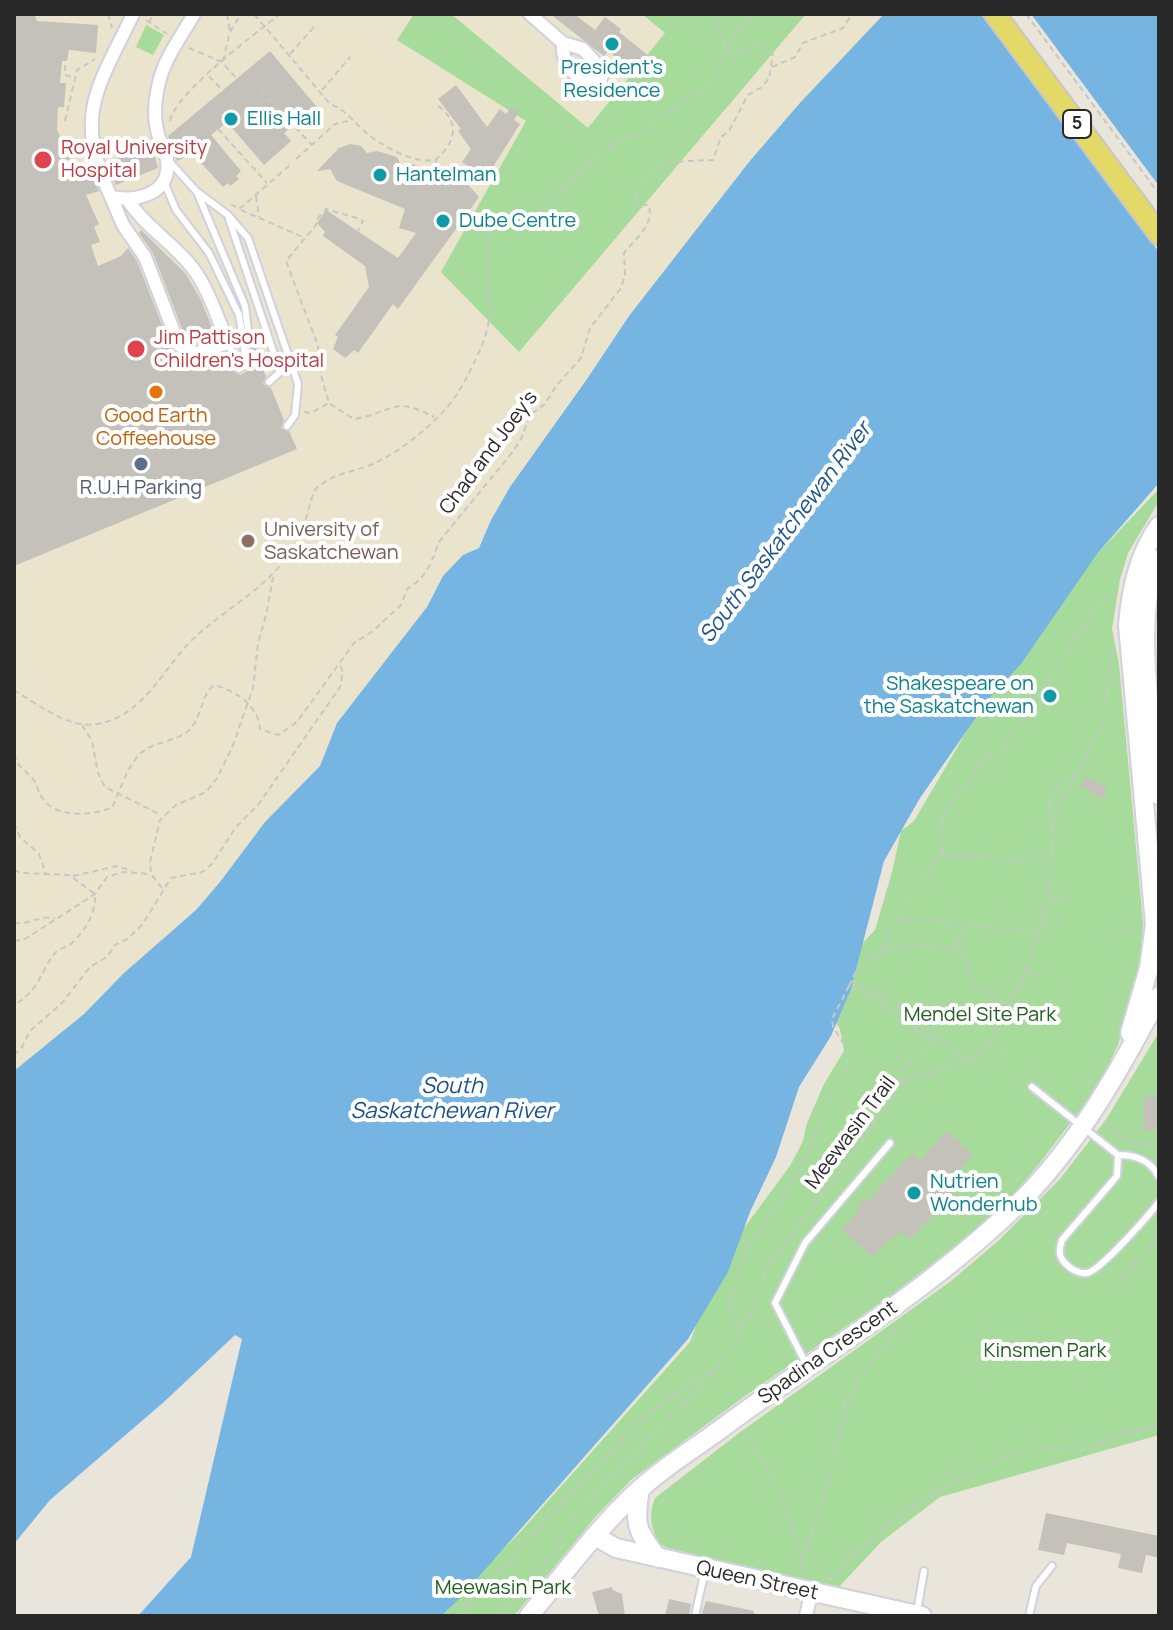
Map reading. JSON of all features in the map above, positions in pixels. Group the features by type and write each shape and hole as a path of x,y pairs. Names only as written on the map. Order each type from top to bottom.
{"main road":[{"name":"5","path":"995,14 1159,234"},
{"name":"5","path":"1012,14 1159,212"}],"street":[{"path":"111,197 128,200 146,197 164,182 167,159 157,131 157,98 162,71 182,44 194,14"},
{"path":"530,14 563,43"},
{"path":"128,200 138,215 161,234 199,278 228,343 194,354 179,345 145,257 123,225 93,154 90,123 97,92 139,17"},
{"name":"Spadina Crescent","path":"1149,968 1155,924 1128,625 1130,598 1136,577 1147,546 1159,526"},
{"path":"1159,559 1148,591 1145,637 1159,795"},
{"name":"Spadina Crescent","path":"1115,1079 1159,944"},
{"name":"Spadina Crescent","path":"529,1616 595,1536 640,1489 757,1402 904,1300 965,1252 1023,1199 1088,1129 1159,996"},
{"path":"640,1489 635,1519 639,1534 658,1558"},
{"name":"Queen Street","path":"595,1536 610,1547 918,1616"},
{"path":"804,1591 806,1616"}],"lane":[{"path":"167,159 196,191 228,215 248,238 298,384 295,415 287,426"},
{"path":"164,182 176,210 209,253 239,315 247,366"},
{"path":"196,191 245,306 249,338"},
{"path":"228,215 280,372 269,382"},
{"path":"228,343 239,369"},
{"path":"1032,1087 1118,1155 1134,1155 1159,1177"},
{"path":"808,1367 775,1303 805,1243 890,1143"},
{"path":"1118,1155 1117,1176 1062,1240 1059,1255 1063,1262 1072,1270 1094,1271 1143,1223 1159,1202"},
{"path":"1029,1616 1036,1586 1052,1566"},
{"path":"695,1616 705,1570"},
{"path":"918,1616 924,1571"}],"path":[{"path":"108,14 113,33 118,23"},
{"path":"149,23 153,14"},
{"path":"227,14 230,32"},
{"path":"222,62 230,32 241,14"},
{"path":"254,14 330,104 349,113 352,120 372,137 417,159 435,160"},
{"path":"169,125 175,107 222,62 280,14"},
{"path":"711,14 728,52"},
{"path":"14,690 64,719 81,724 108,721 136,705 194,638 273,575 296,544 314,491 320,484 375,463 411,440 458,394 487,332 486,250 500,216 529,214 548,208 596,152 638,135 704,88 751,14"},
{"path":"771,68 795,57 803,43 843,28 852,14"},
{"path":"1026,14 1159,194"},
{"path":"139,17 182,44 222,62 237,79"},
{"path":"289,55 314,27"},
{"path":"728,52 737,54 752,45 763,45 773,54 771,68"},
{"path":"65,121 79,66 101,53"},
{"path":"321,92 350,57"},
{"path":"65,65 65,77 75,77"},
{"name":"Chad and Joey's","path":"249,702 259,720 260,729 271,735 284,733 297,722 354,643 373,631 401,605 408,588 419,583 433,560 438,543 511,454 521,439 530,415 545,404 556,386 581,358 590,328 621,288 625,275 624,253 648,224 651,214 649,205 634,204 641,183 658,167 670,162 713,160 721,137 729,131 748,95 762,87 769,78 771,68"},
{"path":"208,75 222,90"},
{"path":"261,91 312,145"},
{"path":"435,160 451,142 452,131 448,114 437,105"},
{"path":"62,108 70,108"},
{"path":"296,159 335,124 352,120"},
{"path":"218,129 268,184"},
{"path":"435,160 441,173"},
{"path":"239,209 291,164"},
{"path":"256,195 259,217"},
{"path":"230,203 306,238"},
{"path":"358,231 363,221 326,209 286,261 318,346 329,403 354,419 376,415 397,404 414,407 435,418"},
{"path":"295,410 311,413 329,403"},
{"path":"163,889 151,874 150,862 162,816 176,805 206,792 232,748 249,702 273,575"},
{"path":"742,1330 730,1310 730,1300 746,1249 797,1175 810,1150 821,1114 848,1066 849,1052 833,1027 832,1019 858,967 880,951 909,897 942,854 942,817 950,805 983,759 1002,751 1101,601 1120,595"},
{"name":"Meewasin Trail","path":"500,1616 597,1491 722,1363 742,1330 768,1266 852,1156 902,1082 968,1063 986,1050 1010,1005 1039,933 1048,896 1050,798 1060,785 1078,771 1103,720 1113,646"},
{"path":"14,1055 21,1049 30,1031 62,1003 90,967 107,957 115,945 142,925 171,878 202,872 212,864 236,827 258,805 340,687 343,672 338,662"},
{"path":"14,754 18,766 35,781 41,797 58,810 96,813 112,808 142,752 187,732 199,715 208,690 214,685 249,702"},
{"path":"81,724 92,741 98,773 105,787 162,816"},
{"path":"1050,831 1078,771"},
{"path":"14,823 20,837 39,854 46,874"},
{"path":"942,854 1010,860 1051,858"},
{"path":"14,870 71,876 117,866 137,873"},
{"path":"14,941 25,939 95,894 107,877 123,872 151,874"},
{"path":"71,876 95,894"},
{"path":"14,1005 29,996 57,951 71,944 92,917 95,894"},
{"path":"1048,896 1066,899"},
{"path":"1118,933 1127,931 1153,908"},
{"path":"14,923 22,924 45,916 55,918"},
{"path":"1043,917 1062,922"},
{"path":"895,920 917,918 1039,933"},
{"path":"970,924 963,930 958,945 974,987 1026,1013"},
{"path":"880,951 926,945 943,951 958,945"},
{"path":"1025,969 1044,978"},
{"path":"852,981 896,1004 968,1063"},
{"path":"849,986 894,1011 932,1042"},
{"path":"902,1082 899,1074 903,1068 924,1053 936,1039"},
{"path":"990,1042 1005,1051"},
{"path":"1088,1129 1106,1115 1104,1123 1107,1129 1117,1135 1143,1145 1159,1144"},
{"path":"1120,1279 1159,1238"},
{"path":"803,1562 841,1434 846,1402 858,1378 888,1342 899,1322"},
{"path":"457,1616 644,1416 722,1363"},
{"path":"830,1580 871,1540 934,1493 1002,1459 1036,1450 1082,1450 1121,1435 1159,1426"},
{"path":"741,1428 760,1456 788,1512 803,1562 804,1591"}],"shaded area":[{"name":"University of Saskatchewan","path":"14,14 886,14 799,104 749,162 629,316 510,487 479,548 470,551 434,590 427,607 337,723 320,766 265,822 251,844 196,910 124,973 84,1014 14,1071"}],"green space":[{"path":"414,14 451,14 588,128 665,33 642,14 806,14 519,352 441,272 526,121 397,40"},
{"path":"146,25 164,35 153,55 136,47"},
{"name":"Mendel Site Park","path":"1159,489 1159,501 1128,553 1120,579 1112,629 1119,664 1143,923 1140,968 1134,1000 1117,1047 1084,1105 1015,1193 972,1233 893,1294 745,1396 631,1480 597,1515 514,1616 438,1616 522,1530 690,1342 718,1268 790,1166 803,1141 807,1123 824,1084 844,1051 840,1029 828,1010 857,949 875,930 901,831 914,821 992,688 1097,554"},
{"name":"Kinsmen Park","path":"1159,1032 1159,1435 940,1497 881,1542 837,1589 659,1544 651,1521 655,1498 739,1433 951,1281 998,1241 1060,1179 1107,1118"}],"water":[{"name":"South Saskatchewan River","path":"884,14 1159,14 1159,483 1097,554 1021,664 991,696 920,798 884,861 851,989 831,1036 799,1087 776,1157 750,1212 728,1272 688,1339 460,1598 441,1616 138,1616 191,1557 242,1339 235,1335 165,1401 50,1500 14,1544 14,1071 84,1014 124,973 196,910 265,822 320,766 337,723 427,607 443,576 463,555 479,548 510,487 629,316 749,162"}],"pier":[{"path":"981,14 1031,14 1159,186 1159,252"}],"building":[{"path":"14,14 34,14 37,21 98,25 96,53 69,50 67,61 62,61 60,83 66,83 64,107 58,107 57,130 79,176 91,170 99,191 86,195 99,224 94,227 100,242 91,245 98,266 121,256 128,248 137,261 171,348 189,362 197,363 226,353 234,372 241,375 253,367 250,344 253,343 265,359 259,362 266,376 263,384 271,388 284,420 281,428 289,431 297,449 14,566"},
{"name":"President's Residence","path":"550,14 574,14 595,30 605,17 649,56 636,73 629,67 618,66 610,49 604,56"},
{"name":"Ellis Hall","path":"270,51 316,106 311,110 315,114 306,121 303,117 284,133 291,141 264,165 227,122 211,135 241,171 236,176 239,179 230,186 228,183 223,187 193,154 177,161 168,136"},
{"path":"456,85 487,127 500,109 506,114 511,107 519,112 514,120 520,124 486,178 462,162 471,149 458,131 461,129 438,99"},
{"path":"151,143 158,168 116,185 107,163"},
{"name":"Dube Centre","path":"350,144 361,146 367,153 377,151 397,157 401,165 413,164 424,170 431,180 445,169 451,177 456,171 479,197 398,309 393,304 358,353 354,350 345,358 333,349 338,337 335,335 369,287 365,266 323,236 325,232 317,223 326,210 398,258 416,233 399,228 405,209 337,181 330,169 317,171 339,148"},
{"path":"141,230 185,273 200,298 216,337 195,344 186,339 153,253 139,233"},
{"path":"1086,776 1108,788 1102,799 1080,786"},
{"path":"1144,1097 1159,1097 1158,1130 1143,1130"},
{"name":"Nutrien Wonderhub","path":"946,1131 973,1155 954,1176 963,1184 910,1240 901,1232 873,1257 841,1230 860,1210 857,1207 865,1198 868,1201 912,1153 920,1161"},
{"path":"1046,1513 1159,1536 1159,1558 1146,1555 1142,1573 1118,1568 1121,1554 1067,1543 1064,1555 1038,1550"},
{"path":"612,1587 622,1594 625,1616 599,1616 592,1592"},
{"path":"669,1599 691,1604 689,1616 665,1616"},
{"path":"706,1601 754,1611 754,1616 701,1616"}],"place":[{"name":"President's Residence","path":"612,44"},
{"name":"Ellis Hall","path":"231,119"},
{"name":"Royal University Hospital","path":"43,160"},
{"name":"Hantelman","path":"380,175"},
{"name":"Dube Centre","path":"443,221"},
{"name":"Jim Pattison Children's Hospital","path":"136,349"},
{"name":"Good Earth Coffeehouse","path":"156,392"},
{"name":"R.U.H Parking","path":"141,464"},
{"name":"University of Saskatchewan","path":"248,541"},
{"name":"Shakespeare on the Saskatchewan","path":"1050,696"},
{"name":"Nutrien Wonderhub","path":"914,1193"}],"park label":[{"name":"Meewasin Park","path":"503,1588"}]}
